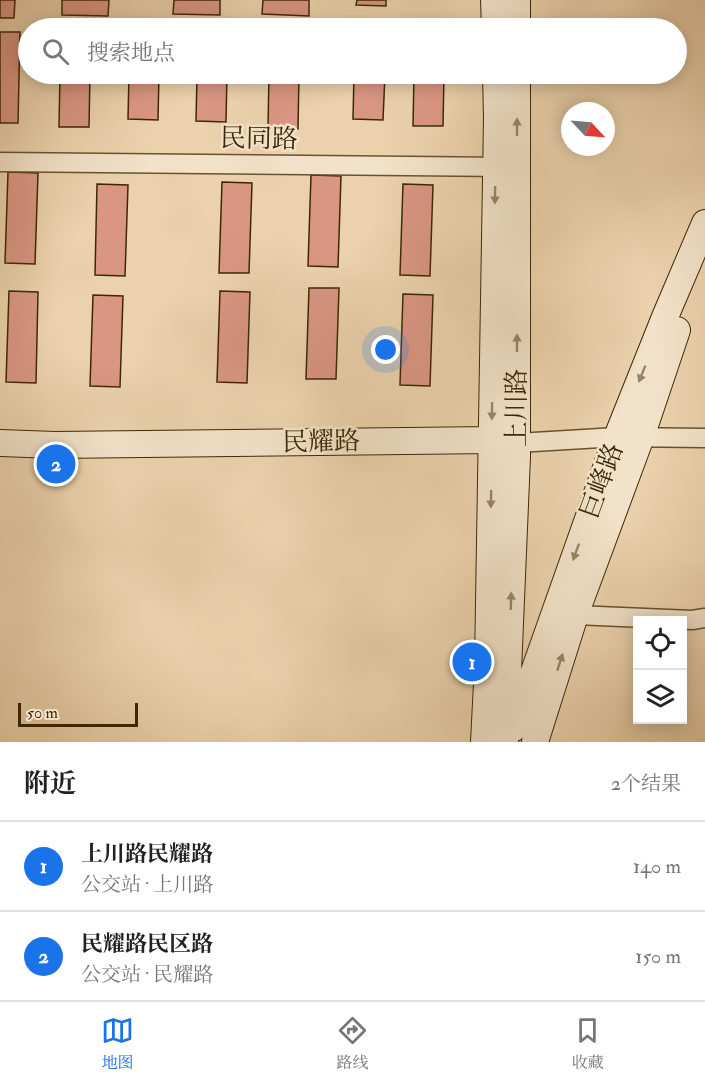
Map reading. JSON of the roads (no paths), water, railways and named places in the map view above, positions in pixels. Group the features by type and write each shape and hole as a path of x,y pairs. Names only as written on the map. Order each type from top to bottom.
{"street":[{"path":"494,0 495,18"},
{"path":"517,0 517,18"},
{"name":"上川路","path":"497,84 506,167 517,443 509,732"},
{"name":"上川路","path":"484,742 492,440 506,167 516,84"},
{"name":"民同路","path":"0,162 506,167"},
{"name":"巨峰路","path":"538,730 575,615 664,317 705,223"},
{"name":"巨峰路","path":"509,732 629,437 689,294 705,264"},
{"name":"民耀路","path":"0,442 55,445 492,440 517,443 629,437 705,438"},
{"path":"575,615 692,620 705,618"},
{"path":"487,691 495,711 509,732 534,722 538,730"}],"place":[{"name":"民耀路民区路","path":"56,464"},
{"name":"上川路民耀路","path":"472,662"}]}
